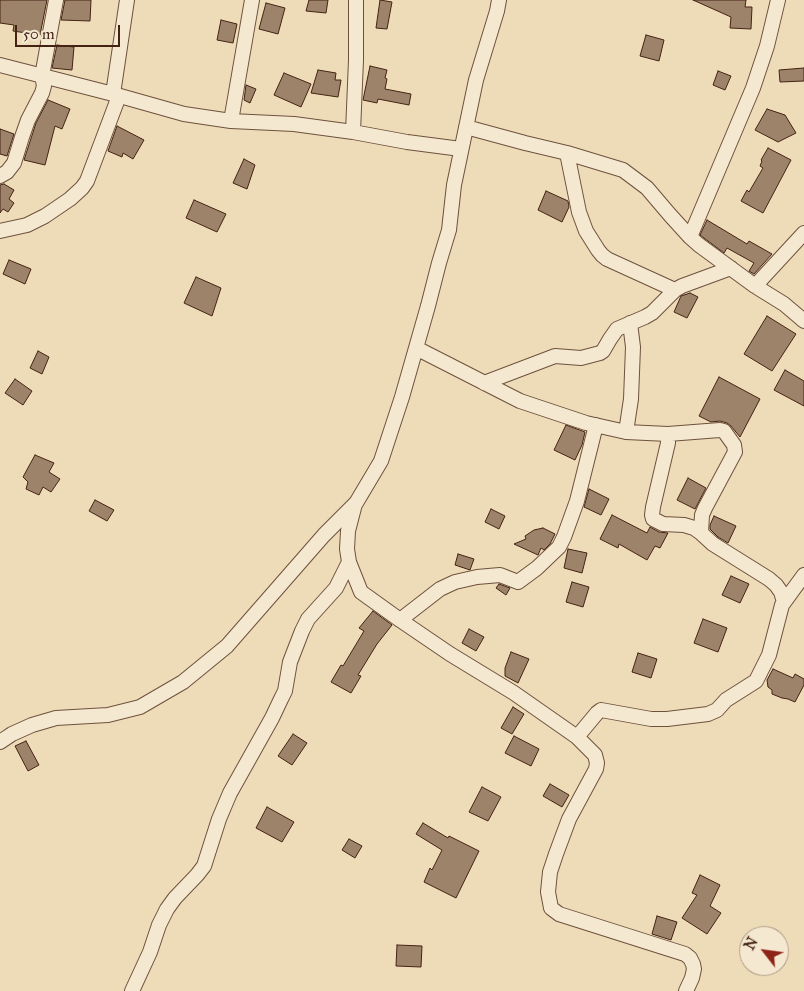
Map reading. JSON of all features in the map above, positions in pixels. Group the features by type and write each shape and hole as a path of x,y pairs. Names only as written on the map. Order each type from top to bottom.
{"street":[{"path":"0,176 7,172 14,163 28,120 42,93 44,86 42,76 56,0"},
{"path":"0,231 26,225 45,216 82,188 87,181 116,95 127,0"},
{"path":"231,122 252,0"},
{"path":"353,132 356,0"},
{"path":"500,0 476,80 454,186 449,230 402,397 381,460 356,503 348,532 347,549 349,562 361,592 450,654 514,693 578,737 595,755 597,766 569,819 550,872 548,892 551,908 559,914 685,954 690,958 694,969 686,991"},
{"path":"690,237 753,88 767,46 778,0"},
{"path":"0,65 184,114 231,122 294,124 461,149"},
{"path":"466,127 567,153 623,170 647,188 690,237 756,286 784,304 804,321"},
{"path":"567,153 578,212 586,231 598,250 608,259 675,290"},
{"path":"756,286 804,233"},
{"path":"484,383 555,356 581,358 600,353 617,329 645,318 675,290 731,268"},
{"path":"626,432 631,391 633,348 630,323"},
{"path":"416,348 520,401 586,423 626,432 668,434 720,430 726,433 736,448 736,452 704,508 701,533"},
{"path":"400,620 440,589 455,582 477,577 500,575 518,582 537,568 559,547 576,501 596,425"},
{"path":"668,434 668,443 653,507 653,519 663,524 684,525 694,528 713,544 769,580 781,592 784,602"},
{"path":"0,742 32,725 56,718 108,715 140,707 183,682 227,646 324,535 356,503"},
{"path":"132,991 167,909 204,866 219,819 230,793 281,699 290,662 308,619 336,588 349,562"},
{"path":"578,737 596,713 601,710 651,719 708,714 718,710 726,700 753,684 759,676 769,656 780,610 804,575"}],"building":[{"path":"0,0 47,0 40,35 13,31 14,25 0,23"},
{"path":"65,0 91,0 90,21 61,20"},
{"path":"309,0 328,0 326,13 306,11"},
{"path":"380,0 392,2 387,29 376,28"},
{"path":"693,0 746,0 745,7 752,7 751,29 730,28 731,17"},
{"path":"266,3 285,8 278,34 259,29"},
{"path":"221,20 237,24 233,43 217,40"},
{"path":"646,35 664,40 659,61 640,56"},
{"path":"57,45 74,47 72,70 52,68"},
{"path":"370,66 387,70 385,89 411,94 409,105 378,99 377,103 363,100"},
{"path":"804,68 804,81 780,82 779,70"},
{"path":"318,70 336,73 335,80 341,80 338,97 311,93"},
{"path":"718,71 731,76 725,90 713,85"},
{"path":"284,73 311,84 301,107 274,95"},
{"path":"246,85 256,89 250,103 244,100"},
{"path":"48,100 70,109 62,129 55,126 45,165 24,160 36,123"},
{"path":"767,109 785,115 796,133 778,142 755,130"},
{"path":"117,126 144,140 133,159 123,153 122,157 108,151"},
{"path":"0,129 14,134 7,156 0,154"},
{"path":"768,148 791,160 763,213 741,201 747,190 749,192 763,168 760,166 761,160"},
{"path":"244,159 255,165 247,189 233,183"},
{"path":"4,184 14,190 9,199 14,203 8,212 3,209 0,213 0,185"},
{"path":"546,191 568,201 569,207 562,222 538,210"},
{"path":"194,200 226,214 217,232 186,218"},
{"path":"707,220 747,244 749,241 772,254 754,274 749,271 754,263 727,248 724,253 700,235"},
{"path":"9,260 31,269 25,284 3,274"},
{"path":"196,277 221,288 212,316 184,303"},
{"path":"690,293 698,297 687,318 674,312 681,296"},
{"path":"767,316 796,334 772,371 744,354"},
{"path":"38,351 49,357 42,374 30,368"},
{"path":"785,370 804,381 804,406 774,390"},
{"path":"719,377 760,399 740,437 727,423 720,421 711,422 699,416"},
{"path":"15,379 32,391 23,405 5,393"},
{"path":"566,425 585,432 582,445 575,460 554,450"},
{"path":"35,455 54,463 49,472 60,479 51,492 43,487 39,495 26,489 28,482 23,477"},
{"path":"688,478 706,488 695,509 677,500"},
{"path":"589,489 609,499 601,515 584,507"},
{"path":"95,500 114,510 107,521 89,511"},
{"path":"491,509 505,516 499,529 485,522"},
{"path":"612,515 647,533 650,527 659,532 668,533 660,548 655,546 647,560 619,544 618,548 600,539"},
{"path":"714,516 736,526 728,543 710,529"},
{"path":"543,528 555,534 550,544 544,550 541,548 538,555 514,544 526,539 525,536 534,530"},
{"path":"568,549 587,553 582,573 564,568"},
{"path":"458,554 474,559 470,570 455,565"},
{"path":"731,576 749,584 740,603 722,595"},
{"path":"572,582 589,587 583,607 566,602"},
{"path":"499,584 510,588 506,595 496,588"},
{"path":"373,611 392,625 377,644 358,675 361,676 351,693 331,682 364,631 359,628"},
{"path":"703,619 727,628 718,652 694,643"},
{"path":"469,629 484,637 476,651 462,643"},
{"path":"511,652 529,659 518,683 505,676 505,668"},
{"path":"638,653 657,659 651,678 632,672"},
{"path":"773,669 793,678 795,674 804,679 804,685 795,702 772,694 767,680"},
{"path":"513,707 524,714 512,734 501,728"},
{"path":"293,734 307,743 292,765 278,756"},
{"path":"514,736 539,749 531,766 505,753"},
{"path":"26,741 39,765 28,771 15,746"},
{"path":"550,784 569,795 562,807 543,796"},
{"path":"482,787 501,797 488,821 469,812"},
{"path":"267,807 294,822 282,842 256,828"},
{"path":"423,823 448,838 449,836 479,851 456,898 424,882 430,868 432,870 442,850 416,834"},
{"path":"349,839 362,846 355,858 342,850"},
{"path":"700,875 720,885 710,906 721,913 707,934 682,918 697,895 692,893"},
{"path":"657,916 677,922 671,940 652,934"},
{"path":"397,945 422,946 421,967 396,966"}]}
